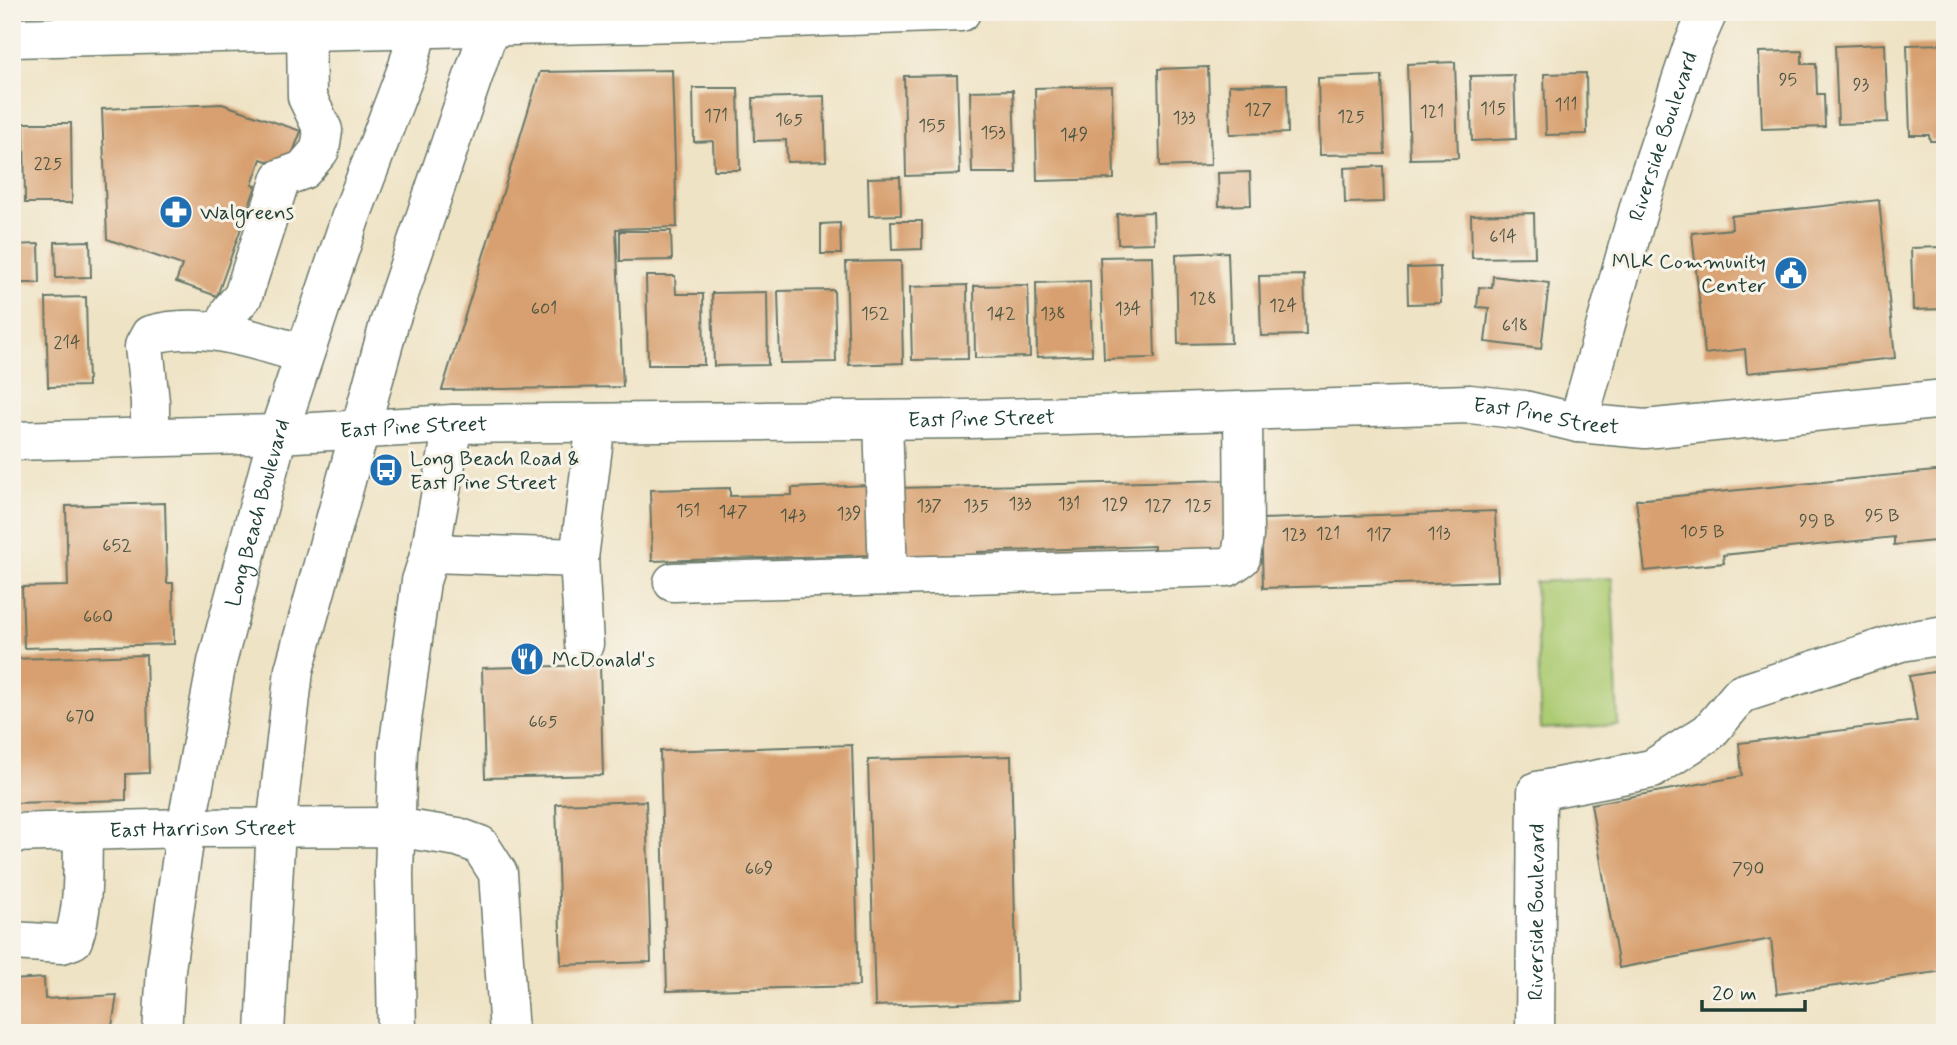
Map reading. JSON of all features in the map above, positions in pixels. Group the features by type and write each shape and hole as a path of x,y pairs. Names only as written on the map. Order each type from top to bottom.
{"street":[{"path":"12,38 306,30 422,20 961,12"},
{"name":"Riverside Boulevard","path":"1578,423 1642,197 1692,47 1708,12"},
{"path":"265,1033 276,828 294,670 389,324 492,19"},
{"name":"Long Beach Boulevard","path":"162,1033 166,970 186,828 217,662 278,433 349,219 408,66 422,20"},
{"path":"222,331 231,310 243,296 281,178 303,170 320,150 323,130 307,97 306,30"},
{"path":"150,438 150,402 144,346 150,335 167,331 222,331 304,354"},
{"name":"East Pine Street","path":"12,441 361,430 453,424 883,419 1470,404 1524,410 1578,423 1645,429 1945,399"},
{"path":"673,582 1228,567 1241,558 1244,536 1244,411"},
{"path":"883,419 887,576"},
{"path":"584,644 579,558 596,423"},
{"path":"397,1033 394,827 400,736 421,582 430,553 453,424"},
{"path":"430,553 579,558"},
{"name":"Riverside Boulevard","path":"1535,1033 1537,791 1652,769 1709,732 1741,694 1901,642 1945,635"},
{"name":"East Harrison Street","path":"12,833 186,828 394,827 458,837 480,845 498,873 509,1033"},
{"path":"12,942 62,944 73,940 82,889 83,831"}],"green space":[{"path":"1612,578 1618,725 1541,729 1535,582"}],"building":[{"path":"1885,44 1888,122 1838,124 1835,46"},
{"path":"1945,44 1945,141 1930,141 1929,135 1910,135 1907,45"},
{"path":"1802,51 1802,64 1816,64 1817,94 1824,94 1825,127 1762,129 1759,52"},
{"path":"1455,62 1458,158 1410,159 1407,64"},
{"path":"1208,67 1211,165 1160,167 1158,69"},
{"path":"672,70 677,227 616,229 623,387 442,390 540,72"},
{"path":"1586,73 1587,134 1546,135 1544,74"},
{"path":"957,75 960,174 906,176 904,76"},
{"path":"1514,75 1516,139 1472,141 1470,76"},
{"path":"1382,76 1385,154 1320,155 1318,78"},
{"path":"1287,84 1288,133 1230,134 1229,85"},
{"path":"1112,86 1114,179 1037,181 1035,88"},
{"path":"693,88 738,88 740,170 714,170 713,141 694,142"},
{"path":"1013,90 1016,173 972,173 970,91"},
{"path":"824,96 826,161 787,162 786,140 754,141 753,98"},
{"name":"Walgreens","path":"222,104 301,131 287,168 261,159 252,185 256,186 217,296 176,282 182,265 107,239 102,109"},
{"path":"24,123 71,123 72,203 25,203"},
{"path":"1383,166 1384,202 1345,203 1344,168"},
{"path":"1250,172 1251,205 1219,206 1218,173"},
{"path":"900,177 901,215 869,216 868,178"},
{"name":"MLK Community Center","path":"1879,200 1895,358 1747,373 1745,349 1705,354 1692,233 1732,229 1731,216"},
{"path":"1153,212 1154,243 1118,244 1117,214"},
{"path":"1534,213 1535,257 1472,258 1471,215"},
{"path":"891,221 922,221 922,249 892,250"},
{"path":"840,223 841,254 821,254 821,224"},
{"path":"620,231 671,231 672,260 620,261"},
{"path":"90,241 91,277 56,278 55,242"},
{"path":"39,244 40,283 12,283 12,245"},
{"path":"1943,247 1945,309 1913,310 1911,248"},
{"path":"1228,252 1231,343 1178,344 1176,254"},
{"path":"1152,256 1155,358 1104,359 1100,257"},
{"path":"901,261 903,363 849,365 846,262"},
{"path":"1440,267 1441,303 1408,304 1407,268"},
{"path":"1304,275 1306,335 1261,336 1259,276"},
{"path":"646,276 675,276 676,294 703,294 704,365 648,365"},
{"path":"1493,276 1549,283 1541,349 1485,342 1489,308 1477,307 1479,287 1492,288"},
{"path":"1090,281 1092,355 1037,357 1036,283"},
{"path":"967,285 968,359 912,360 910,287"},
{"path":"1028,285 1030,357 975,358 974,286"},
{"path":"834,290 836,362 780,363 778,291"},
{"path":"767,292 768,365 714,366 712,293"},
{"path":"86,297 88,386 48,387 46,298"},
{"path":"1945,470 1945,540 1894,545 1894,537 1723,555 1724,563 1645,571 1636,500"},
{"path":"1231,480 1233,550 1154,553 1154,546 978,552 978,557 900,560 898,488"},
{"path":"871,485 873,555 652,561 650,490 730,488 730,496 792,495 792,488"},
{"path":"165,503 167,583 173,583 174,644 24,648 22,587 68,586 66,506"},
{"path":"1495,511 1498,581 1263,588 1261,519"},
{"path":"146,655 149,773 126,774 126,800 12,803 12,659"},
{"path":"600,665 603,775 485,778 482,668"},
{"path":"1945,670 1945,971 1777,994 1771,939 1619,968 1591,804 1742,776 1739,743 1917,721 1909,676"},
{"path":"852,745 859,986 667,991 660,751"},
{"path":"1011,756 1017,1001 875,1006 868,760"},
{"path":"646,801 651,962 561,965 556,804"},
{"path":"44,978 45,999 117,995 111,1033 12,1033 12,980"}],"place":[{"name":"Walgreens","path":"176,212"},
{"name":"MLK Community Center","path":"1791,273"},
{"name":"Long Beach Road & East Pine Street","path":"386,470"},
{"name":"McDonald's","path":"527,659"}]}
